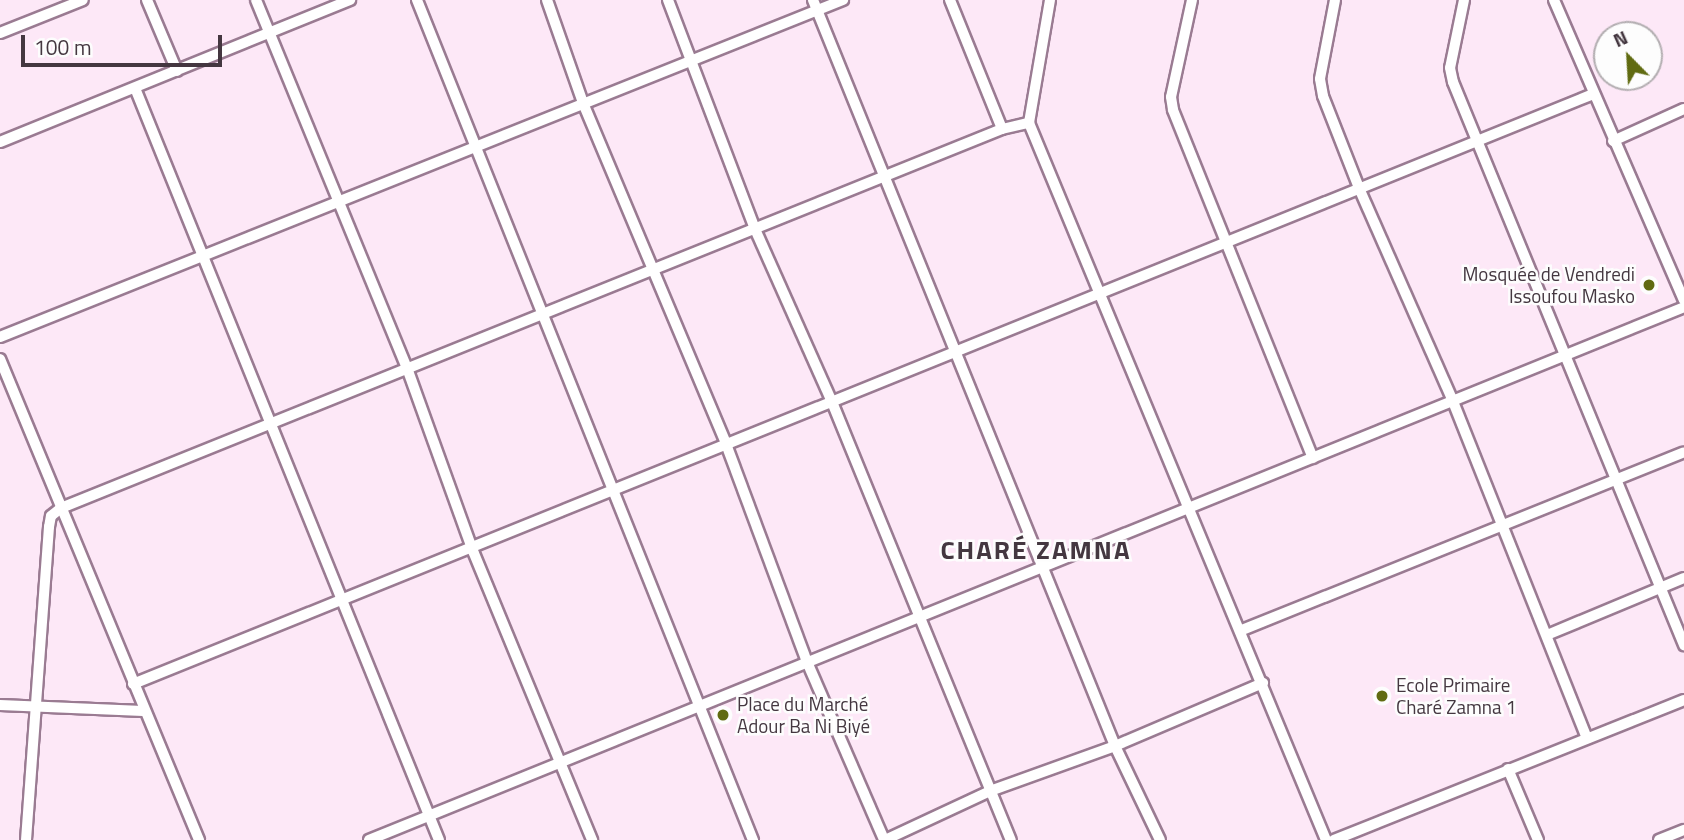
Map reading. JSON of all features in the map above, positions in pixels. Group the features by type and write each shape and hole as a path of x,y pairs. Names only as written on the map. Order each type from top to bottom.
{"street":[{"path":"0,33 83,0"},
{"path":"147,0 177,71"},
{"path":"256,0 407,368 473,551 592,840"},
{"path":"0,142 350,0"},
{"path":"417,0 616,491 753,840"},
{"path":"547,0 583,103 726,444 808,664 884,840 990,791 1115,746 1264,683"},
{"path":"668,0 755,229 832,402 1011,840"},
{"path":"0,337 689,61 815,5 843,0"},
{"path":"950,0 1002,129"},
{"path":"1049,0 1029,123 1264,683 1326,840"},
{"path":"1192,0 1171,97 1313,457"},
{"path":"1335,0 1320,79 1359,188 1452,399 1587,738"},
{"path":"1464,0 1450,68 1684,645"},
{"path":"1554,0 1684,300"},
{"path":"815,5 1046,565 1115,746 1160,840"},
{"path":"135,88 439,840"},
{"path":"133,684 473,551 726,444 957,354 1593,94"},
{"path":"1613,141 1684,109"},
{"path":"26,840 50,519 61,508 1002,129 1029,123"},
{"path":"369,840 1684,307"},
{"path":"0,359 198,840"},
{"path":"1242,630 1502,522 1618,480 1684,452"},
{"path":"1547,635 1684,578"},
{"path":"1335,840 1684,701"},
{"path":"0,705 143,711"},
{"path":"1508,769 1538,840"},
{"path":"1659,840 1684,830"}],"place":[{"name":"Mosquée de Vendredi Issoufou Masko","path":"1649,285"},
{"name":"Ecole Primaire Charé Zamna 1","path":"1382,696"},
{"name":"Place du Marché Adour Ba Ni Biyé","path":"723,715"}],"district":[{"name":"CHARÉ ZAMNA","path":"1036,550"}]}
